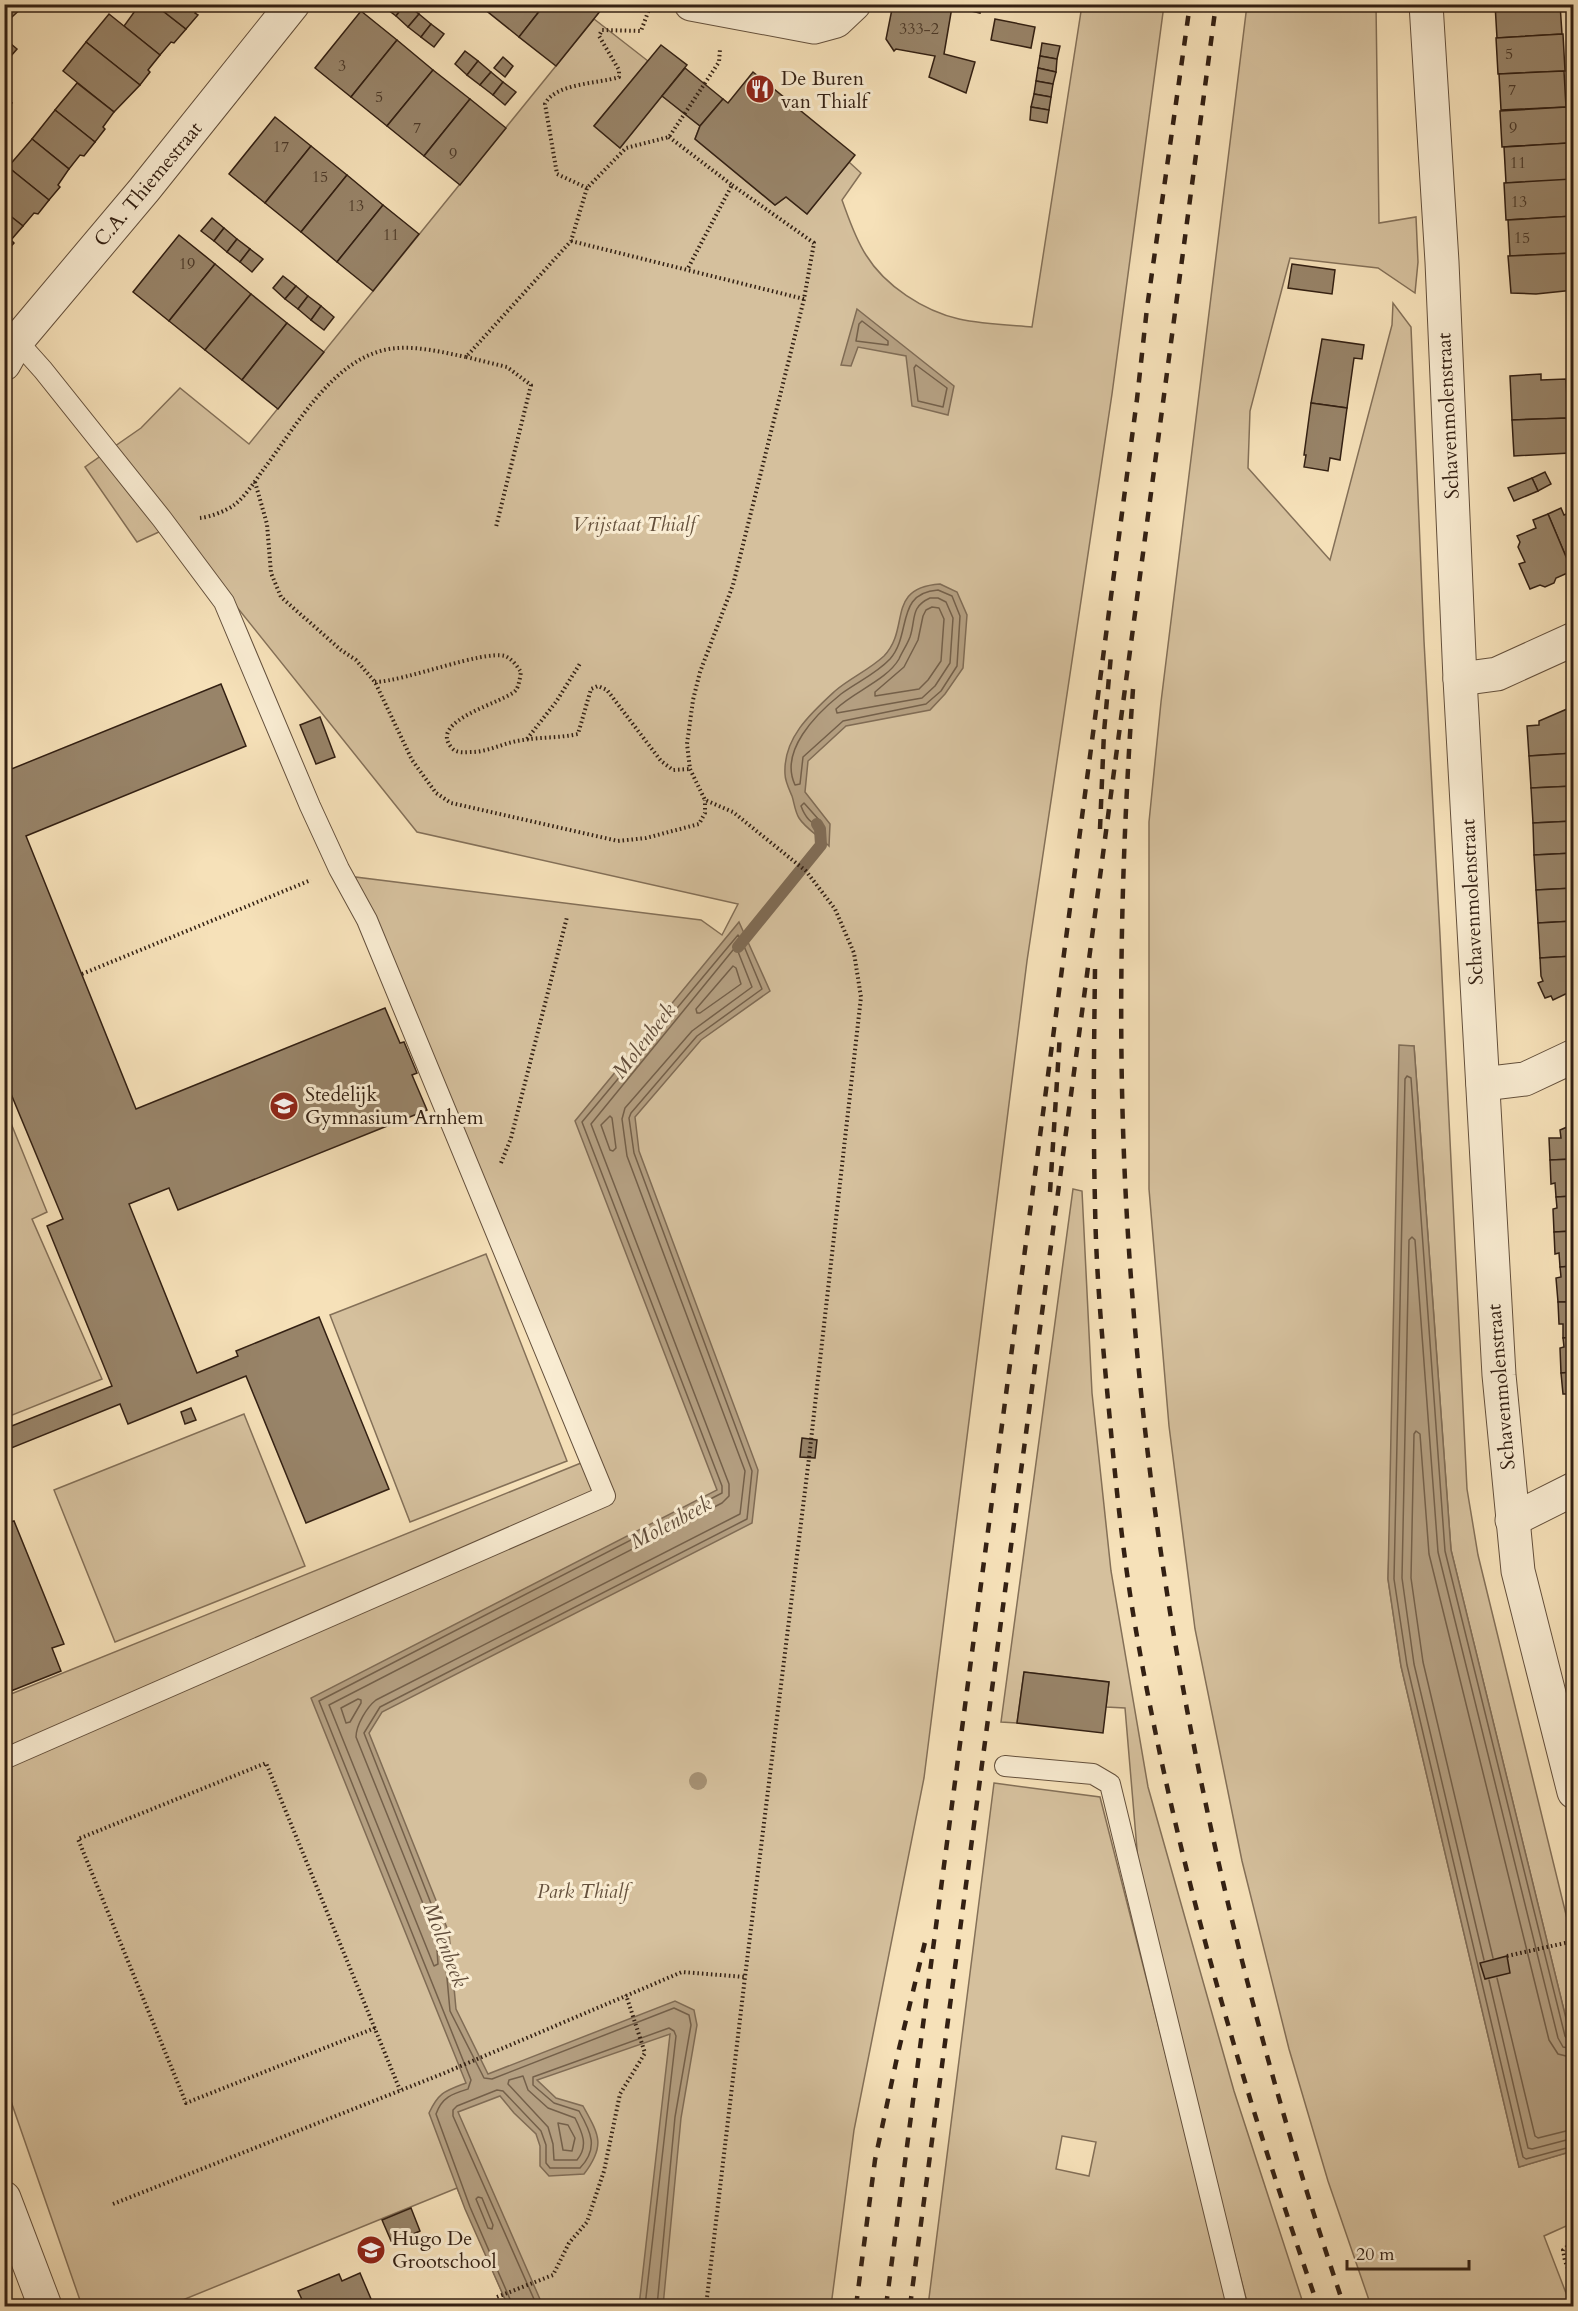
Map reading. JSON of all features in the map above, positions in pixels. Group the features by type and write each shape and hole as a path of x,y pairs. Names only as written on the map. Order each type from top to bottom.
{"street":[{"name":"C.A. Thiemestraat","path":"11,353 294,4"},
{"path":"691,4 814,27 836,21 854,4"},
{"name":"Schavenmolenstraat","path":"1426,4 1442,262 1460,679 1499,1375 1518,1572 1574,1792"},
{"path":"1460,679 1497,674 1574,639"},
{"path":"1483,1084 1525,1079 1574,1056"},
{"path":"1512,1520 1574,1489"},
{"path":"4,2198 45,2307"}],"lane":[{"path":"4,1759 604,1496 368,920 339,869 224,602 162,519 43,370 11,353"},
{"path":"1005,1766 1093,1774 1110,1784 1237,2307"}],"path":[{"path":"587,188 557,174 545,104 547,99 558,91 619,77 619,70 599,36 602,30 641,31 651,4"},
{"path":"466,357 571,241 587,188 626,148 669,137 719,62 724,12"},
{"path":"255,481 267,524 271,573 281,597 341,650 356,660 375,682 412,760 436,793 451,803 618,841 646,838 699,824 705,813 705,800 690,769 687,744 693,700 700,672 733,585 804,299 814,243 669,137"},
{"path":"687,270 732,185"},
{"path":"571,241 804,299"},
{"path":"162,519 202,518 234,505 336,376 364,356 389,349 410,348 466,357 507,367 531,385 496,527"},
{"path":"375,682 392,682 478,658 506,657 516,664 521,672 516,690 460,718 450,730 449,743 452,749 460,752 477,752 527,740 578,734 591,689 598,686 607,690 660,761 673,770 690,769"},
{"path":"527,740 556,702 581,662"},
{"path":"705,800 732,812 806,871 835,909 854,953 861,997 858,1040 809,1458 706,2307"},
{"path":"82,974 339,869"},
{"path":"474,1177 499,1166 511,1138 567,917"},
{"path":"375,2028 186,2103 78,1839 266,1763 375,2028 400,2090"},
{"path":"1507,1956 1571,1941"},
{"path":"113,2204 442,2074 682,1972 746,1977"},
{"path":"497,2297 553,2275 569,2243 587,2222 604,2171 620,2094 645,2053 626,1995"},
{"path":"1574,2241 1563,2250 1574,2284"}],"green space":[{"name":"Park Thialf","path":"1082,5 1164,5 1112,394 1027,961 924,1778 854,2130 831,2306 508,2306 457,2188 168,2306 82,2306 5,2084 4,1680 11,1694 581,1463 412,1012 355,877 701,920 722,935 738,904 417,832 172,526 137,542 85,467 141,428 180,388 249,444 594,19 648,61 594,126 620,148 662,96 700,126 695,139 775,205 786,197 807,214 849,162 861,173 842,200 852,228 862,249 874,266 895,287 906,296 932,310 959,319 1032,327"},
{"path":"1247,5 1376,5 1379,223 1416,217 1418,262 1415,293 1378,268 1290,258 1250,411 1248,468 1330,560 1392,325 1393,303 1411,327 1424,641 1467,1489 1478,1555 1573,1943 1573,2047 1451,1550 1414,1046 1408,1046 1388,1579 1401,1666 1519,2167 1573,2151 1573,2223 1544,2236 1571,2306 1371,2306 1328,2181 1289,2049 1242,1861 1195,1629 1169,1426 1149,1189 1149,822 1161,702"},
{"path":"4,1106 47,1212 32,1219 102,1379 5,1418"},
{"path":"1073,1189 1082,1191 1092,1393 1111,1571 1148,1787 1234,2091 1304,2306 1248,2306 1139,1873 1125,1708 1106,1707 1109,1682 1024,1672 1017,1723 1001,1722"},
{"path":"486,1254 567,1461 410,1522 330,1315"},
{"path":"244,1414 305,1566 115,1642 54,1490"},
{"path":"994,1783 1100,1797 1230,2306 928,2306","holes":["1062,2136 1096,2142 1089,2176 1056,2169"]}],"water":[{"path":"857,309 954,386 948,415 912,406 906,356 858,347 851,366 841,365"},
{"path":"940,584 957,592 967,615 963,668 945,694 930,710 846,726 808,761 805,792 830,824 829,846 805,825 796,813 785,777 789,749 800,727 817,708 841,686 884,656 892,645 905,601 912,593 923,587"},
{"path":"739,922 770,991 701,1040 635,1117 639,1151 758,1470 752,1523 382,1712 369,1733 449,1933 456,2009 488,2074 675,2001 694,2010 697,2025 681,2118 663,2306 639,2306 670,2034 537,2080 556,2098 583,2106 593,2125 598,2147 584,2174 549,2176 540,2166 540,2146 536,2134 500,2096 458,2112 543,2306 508,2306 465,2209 429,2113 443,2093 466,2083 311,1698 717,1490 575,1121"},
{"path":"1399,1045 1414,1046 1451,1550 1573,2047 1573,2151 1519,2167 1401,1666 1388,1579"}],"building":[{"path":"4,4 26,4 12,17 4,8"},
{"path":"140,4 154,4 186,29 160,55 124,26"},
{"path":"154,4 202,4 195,13 198,15 186,29"},
{"path":"384,4 405,4 396,16 383,6"},
{"path":"405,4 419,14 408,27 396,16"},
{"path":"486,4 545,4 519,37 483,8"},
{"path":"545,4 594,4 601,10 556,66 519,37"},
{"path":"893,4 941,4 952,7 944,54 975,62 966,93 929,77 935,56 896,49 894,51 886,39"},
{"path":"941,4 981,4 980,13"},
{"path":"1495,4 1560,4 1562,34 1497,38"},
{"path":"361,11 397,40 351,97 315,68"},
{"path":"109,14 160,55 140,85 86,42"},
{"path":"419,14 431,24 421,37 408,27"},
{"path":"995,19 1035,27 1031,48 991,40"},
{"path":"431,24 444,34 434,47 421,37"},
{"path":"1563,34 1565,71 1498,74 1496,38"},
{"path":"4,38 17,49 4,64"},
{"path":"397,40 433,70 387,126 351,97"},
{"path":"86,42 140,85 114,112 63,71"},
{"path":"1042,43 1060,46 1057,59 1040,56"},
{"path":"661,45 687,65 620,148 594,126"},
{"path":"465,51 478,61 467,75 455,64"},
{"path":"1040,56 1057,59 1056,72 1038,68"},
{"path":"503,57 513,66 505,77 494,68"},
{"path":"478,61 491,72 480,85 467,75"},
{"path":"685,68 723,99 700,126 662,96"},
{"path":"1038,68 1056,72 1053,84 1036,81"},
{"path":"433,70 470,99 424,156 387,126"},
{"path":"1564,71 1566,107 1501,110 1499,74"},
{"path":"491,72 503,82 493,95 480,85"},
{"path":"753,72 855,155 807,214 786,197 775,205 695,139 700,126 723,99 728,103"},
{"path":"1036,81 1053,84 1051,97 1034,94"},
{"path":"503,82 516,92 505,105 493,95"},
{"path":"77,83 114,112 95,142 55,110"},
{"path":"1034,94 1051,97 1049,110 1031,107"},
{"path":"4,97 12,103 4,113"},
{"path":"470,99 506,128 460,185 424,156"},
{"path":"1031,107 1049,110 1047,123 1030,120"},
{"path":"1567,107 1570,143 1502,147 1500,111"},
{"path":"55,110 95,142 69,169 32,139"},
{"path":"275,117 311,146 265,203 229,174"},
{"path":"32,139 69,169 58,185 60,187 49,200 8,167"},
{"path":"1568,143 1571,180 1506,183 1504,147"},
{"path":"311,146 347,175 301,232 265,203"},
{"path":"8,167 49,200 38,214 34,213 23,226 4,211 4,172"},
{"path":"347,175 383,205 337,262 301,232"},
{"path":"1572,179 1574,216 1506,220 1504,183"},
{"path":"383,205 419,234 373,291 337,262"},
{"path":"4,211 23,226 11,240 14,243 4,254"},
{"path":"1573,216 1574,253 1510,256 1508,220"},
{"path":"212,218 224,228 214,241 201,231"},
{"path":"224,228 237,239 227,252 214,241"},
{"path":"179,235 215,264 169,321 133,292"},
{"path":"237,239 250,249 240,262 227,252"},
{"path":"250,249 263,259 252,272 240,262"},
{"path":"1574,253 1574,290 1536,294 1511,293 1508,256"},
{"path":"215,264 251,294 205,350 169,321"},
{"path":"1292,264 1335,270 1332,294 1288,288"},
{"path":"283,276 296,286 285,299 273,288"},
{"path":"296,286 308,296 298,309 285,299"},
{"path":"251,294 287,323 242,380 205,350"},
{"path":"308,296 321,306 311,320 298,309"},
{"path":"321,306 334,317 324,330 311,320"},
{"path":"287,323 324,352 278,409 242,380"},
{"path":"1322,339 1364,345 1362,359 1354,358 1347,408 1311,403"},
{"path":"1541,374 1541,380 1566,379 1568,418 1512,420 1510,376"},
{"path":"1311,403 1347,408 1340,460 1330,458 1328,471 1304,467"},
{"path":"1568,418 1570,453 1514,456 1512,420"},
{"path":"1545,472 1551,484 1538,491 1532,478"},
{"path":"1532,478 1538,491 1514,501 1508,488"},
{"path":"1561,508 1564,515 1574,511 1572,571 1548,514"},
{"path":"1548,514 1572,571 1556,578 1554,583 1545,587 1540,585 1530,589 1519,564 1525,562 1518,547 1520,542 1517,536 1536,528 1533,520"},
{"name":"Stedelijk Gymnasium Arnhem","path":"221,684 246,746 26,836 136,1109 385,1008 400,1043 404,1042 417,1073 412,1075 427,1110 178,1210 169,1188 129,1204 197,1373 238,1356 236,1351 319,1317 389,1489 306,1523 246,1376 128,1424 120,1404 4,1451 4,1429 112,1386 47,1226 63,1219 4,1077 4,772"},
{"path":"1574,706 1574,753 1529,756 1527,726 1539,725 1539,721"},
{"path":"320,717 335,757 316,764 300,725"},
{"path":"1574,753 1574,786 1531,788 1529,756"},
{"path":"1574,786 1574,821 1533,823 1531,788"},
{"path":"1574,821 1574,853 1534,855 1533,823"},
{"path":"1574,853 1574,888 1536,890 1534,855"},
{"path":"1574,888 1574,921 1538,923 1536,890"},
{"path":"1574,921 1574,956 1540,958 1538,923"},
{"path":"1574,956 1574,990 1553,1000 1551,996 1545,998 1538,983 1543,981 1540,958"},
{"path":"1574,1124 1574,1159 1550,1160 1549,1138 1561,1138 1560,1130"},
{"path":"1574,1159 1574,1196 1556,1197 1555,1183 1551,1184 1550,1160"},
{"path":"1574,1196 1574,1231 1554,1232 1553,1209 1557,1208 1556,1197"},
{"path":"1574,1231 1574,1266 1560,1267 1559,1253 1555,1254 1554,1232"},
{"path":"1574,1266 1574,1302 1558,1302 1556,1278 1561,1277 1560,1267"},
{"path":"1558,1302 1574,1302 1574,1337 1563,1338 1563,1324 1559,1324"},
{"path":"1574,1337 1574,1372 1561,1373 1560,1348 1564,1347 1563,1338"},
{"path":"1574,1372 1574,1414 1567,1400 1567,1394 1563,1394 1561,1373"},
{"path":"191,1408 196,1420 185,1424 181,1412"},
{"path":"802,1438 817,1440 815,1458 800,1457"},
{"path":"4,1509 10,1522 14,1521 64,1644 52,1648 61,1671 11,1691 4,1676"},
{"path":"1024,1672 1109,1682 1103,1733 1017,1723"},
{"path":"1507,1956 1510,1973 1485,1979 1480,1963"},
{"path":"411,2208 420,2231 392,2243 382,2220"},
{"path":"360,2273 374,2306 305,2306 298,2291 339,2274 342,2281"}],"waterway":[{"name":"Molenbeek","path":"738,947 821,845 820,829 817,824"}],"railway":[{"path":"886,2306 1137,399 1147,308 1190,4"},
{"path":"910,2306 1216,4"},
{"path":"1100,829 1104,732 1111,655"},
{"path":"1133,689 1122,915 1123,1141 1132,1291 1144,1421 1160,1550 1181,1678 1206,1806 1235,1932 1304,2183 1344,2306"},
{"path":"1095,969 1094,1144 1098,1285 1117,1495 1134,1619 1169,1794 1212,1966 1262,2137 1318,2306"},
{"path":"1050,1192 1060,1033"},
{"path":"856,2306 875,2160 926,1938"}],"place":[{"name":"De Buren van Thialf","path":"760,89"},
{"name":"Stedelijk Gymnasium Arnhem","path":"284,1106"},
{"name":"Hugo De Grootschool","path":"371,2250"}],"park label":[{"name":"Vrijstaat Thialf","path":"634,524"}]}
